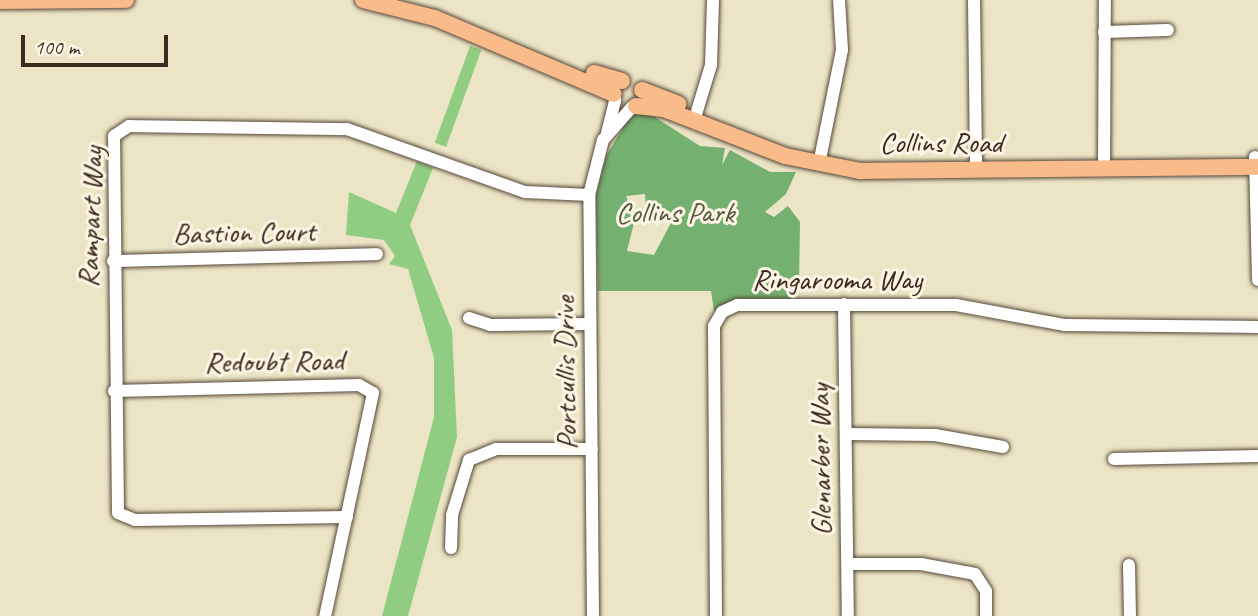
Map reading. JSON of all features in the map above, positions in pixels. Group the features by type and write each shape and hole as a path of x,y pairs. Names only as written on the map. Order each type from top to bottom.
{"main road":[{"path":"0,1 126,0"},
{"name":"Collins Road","path":"363,0 435,18 617,92 642,90 696,116 820,160 976,165 1257,162"},
{"name":"Collins Road","path":"413,0 617,92 634,106 696,116"},
{"path":"634,106 642,90"}],"street":[{"path":"696,116 711,65 713,0"},
{"path":"820,160 842,50 839,0"},
{"path":"974,0 976,165"},
{"path":"1104,164 1105,0"},
{"path":"1104,32 1168,30"},
{"name":"Portcullis Drive","path":"593,616 589,195 617,92"},
{"name":"Portcullis Drive","path":"607,133 634,106"},
{"name":"Rampart Way","path":"346,517 125,518 115,502 114,136 129,127 348,129 525,192 589,195"},
{"path":"1257,162 1258,280"},
{"name":"Bastion Court","path":"113,261 377,254"},
{"name":"Glenarber Way","path":"844,304 848,616"},
{"name":"Ringarooma Way","path":"716,616 714,326 737,305 956,305 1065,325 1258,327"},
{"path":"469,318 490,325 590,324"},
{"name":"Redoubt Road","path":"114,391 359,386 373,393 375,406 346,517 325,616"},
{"path":"846,434 935,435 1003,446"},
{"path":"450,548 452,515 470,460 496,449 592,449"},
{"path":"1114,459 1258,456"},
{"path":"848,564 921,564 975,574 986,591 986,616"},
{"path":"1129,565 1130,616"}],"green space":[{"path":"470,46 481,50 446,147 435,143"},
{"name":"Collins Park","path":"647,112 700,146 725,148 722,165 730,150 770,172 796,172 786,194 765,212 774,217 788,206 800,222 799,288 789,302 736,301 714,311 711,291 598,291 596,196 606,156 630,116","holes":["645,194 646,208 673,219 654,255 627,251 635,219 626,196"]},
{"path":"417,161 433,168 410,225 452,330 457,437 408,616 382,616 434,417 434,358 408,269 389,264 395,256 384,240 346,235 349,192 396,213"}]}
